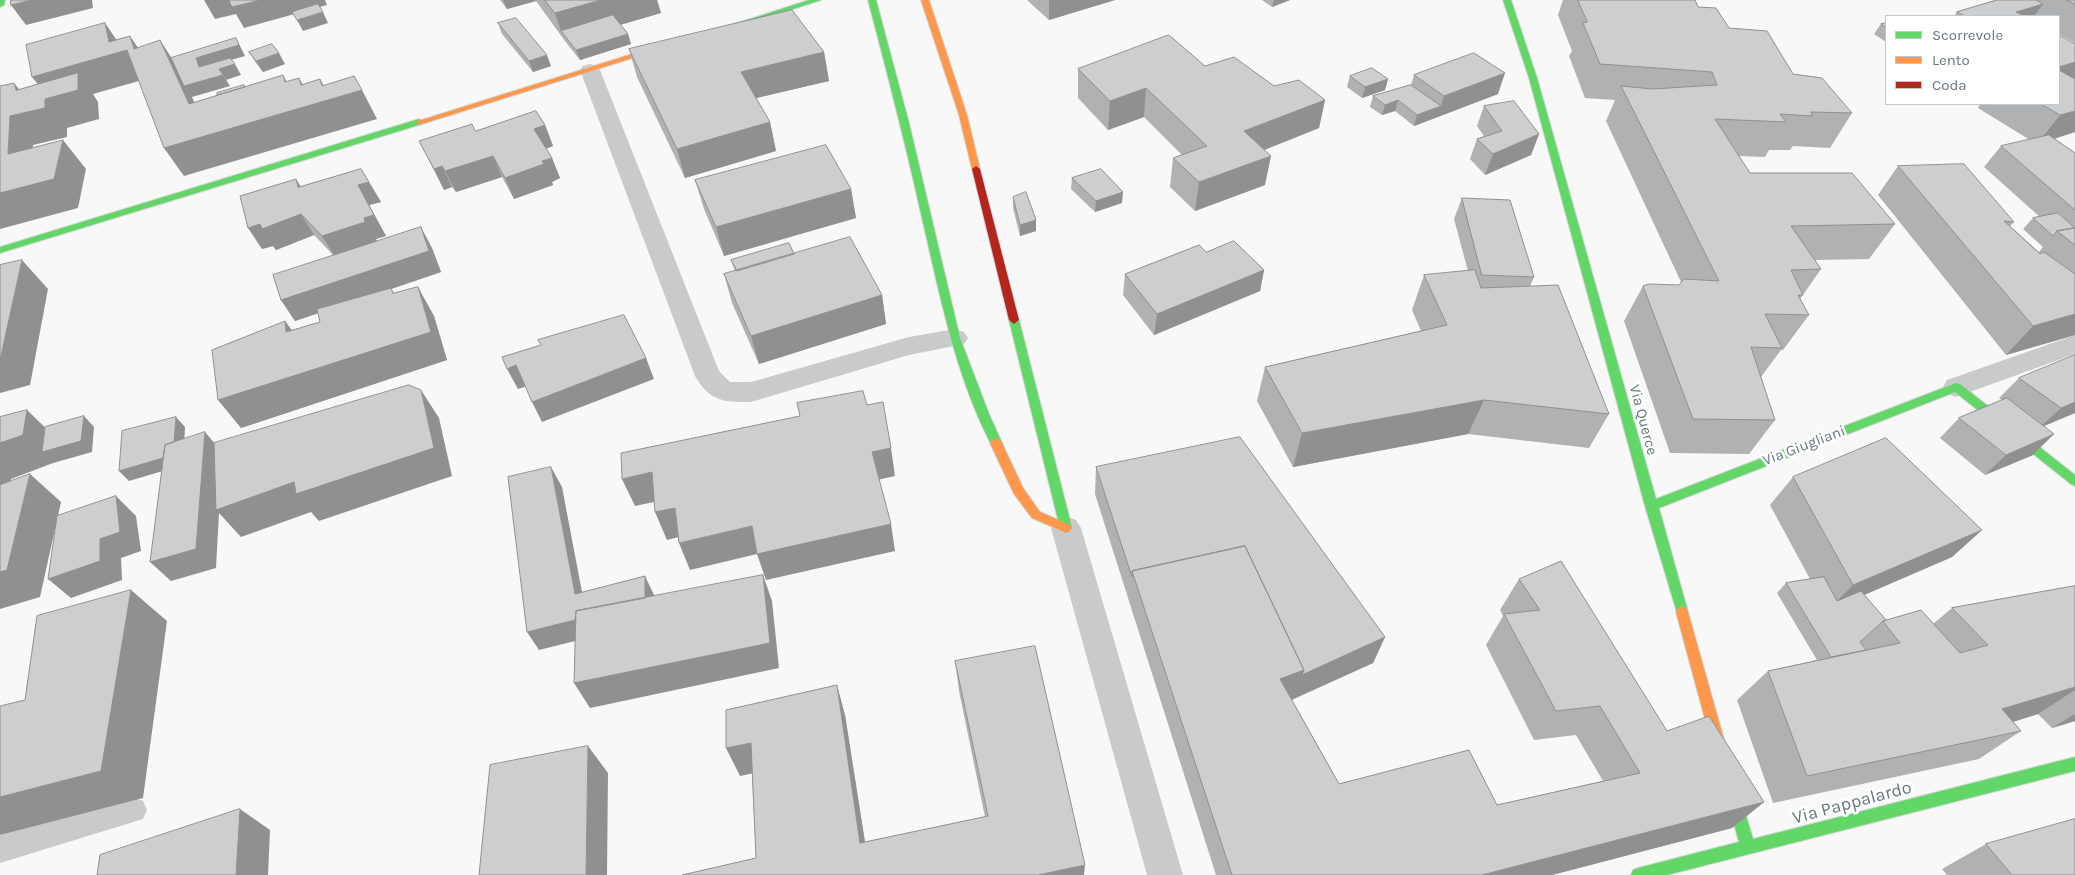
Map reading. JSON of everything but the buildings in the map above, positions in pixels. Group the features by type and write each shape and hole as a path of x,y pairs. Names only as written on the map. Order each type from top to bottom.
{"street":[{"path":"0,5 1,0"},
{"path":"713,32 817,0"},
{"path":"872,0 905,123 955,338 983,414 1018,491 1036,515 1066,528"},
{"path":"925,0 963,115 1066,528 1165,875"},
{"name":"Via Querce","path":"1507,0 1533,78 1748,848"},
{"path":"0,250 675,44"},
{"path":"590,70 708,376 724,392 752,392 909,346 955,338"},
{"name":"Via Giugliani","path":"1651,506 1956,387 2075,344"},
{"path":"1956,387 2075,481"},
{"name":"Via Pappalardo","path":"1638,875 2075,764"}],"lane":[{"path":"0,849 134,810"}],"traffic: fast":[{"path":"0,5 1,0"},
{"path":"720,30 817,0"},
{"path":"872,0 905,123 955,338 983,414 996,443"},
{"path":"1507,0 1533,78 1682,612"},
{"path":"0,250 419,122"},
{"path":"1014,320 1066,528"},
{"path":"1651,506 1956,387 2075,481"},
{"path":"1638,875 2075,764"},
{"path":"1729,782 1748,848"}],"traffic: slow":[{"path":"925,0 963,115 976,169"},
{"path":"419,122 667,46"},
{"path":"996,443 1018,491 1036,515 1066,528"},
{"path":"1682,612 1729,782"}],"traffic: jam":[{"path":"976,169 1014,320"}]}
